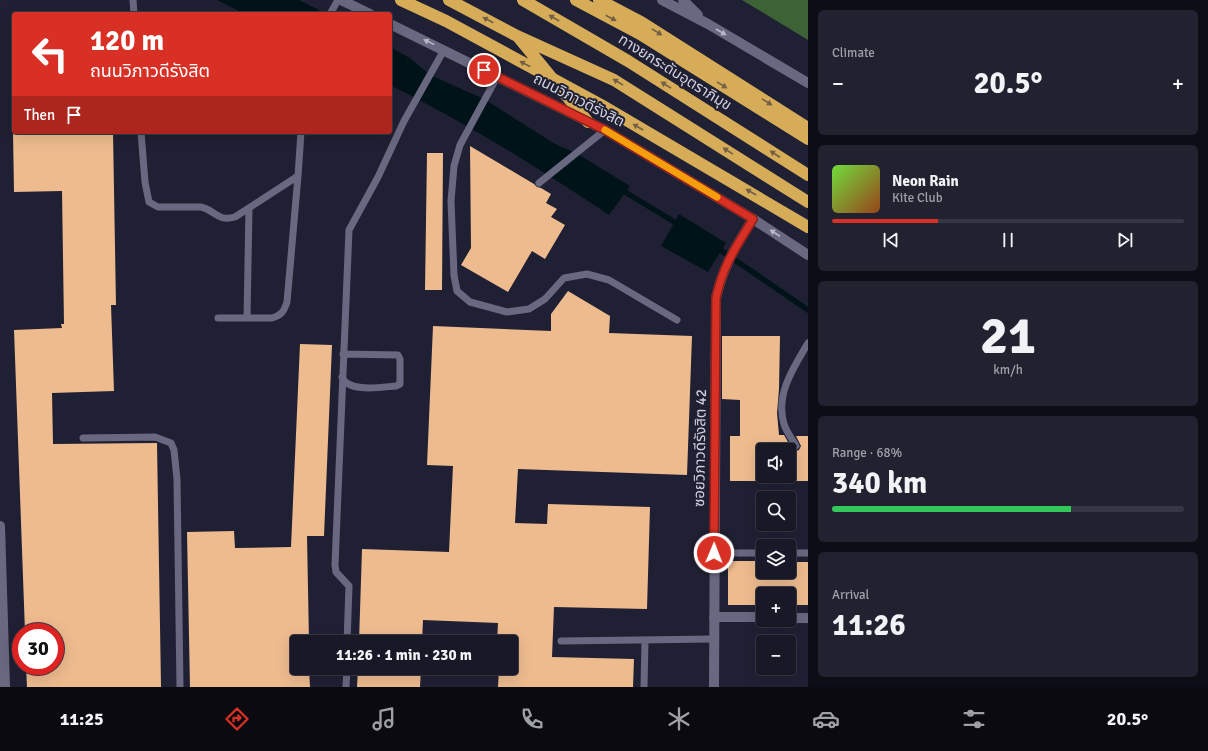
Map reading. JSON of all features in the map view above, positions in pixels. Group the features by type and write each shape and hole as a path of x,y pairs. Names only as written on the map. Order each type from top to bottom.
{"highway":[{"path":"401,0 446,21 601,105 808,227"},
{"name":"ถนนวิภาวดีรังสิต","path":"449,0 517,36 614,80 808,202"},
{"name":"ทางยกระดับอุตราภิมุข","path":"523,0 628,61 808,175"},
{"name":"ทางยกระดับอุตราภิมุข","path":"576,0 640,34 808,139"},
{"path":"599,0 641,22 808,128"},
{"path":"517,36 588,122"}],"street":[{"path":"341,0 366,12"},
{"path":"662,0 708,24 808,83"},
{"path":"683,0 708,24"},
{"name":"ถนนวิภาวดีรังสิต","path":"392,25 605,130 808,254"},
{"name":"ซอยวิภาวดีรังสิต 42","path":"714,687 716,298 722,274 732,252 753,219"},
{"path":"0,526 6,687"},
{"path":"714,617 756,618"},
{"path":"796,618 808,618"}],"lane":[{"path":"133,0 134,12"},
{"path":"331,12 338,0"},
{"path":"347,635 349,586 336,572 334,565 342,354 349,230 378,177 417,98 444,50"},
{"path":"497,77 460,145 454,166 451,201 454,275 457,291 470,302 507,312 529,309 545,299 564,278 587,274 609,280 677,320"},
{"path":"539,183 548,174 605,130"},
{"path":"141,134 146,198 152,205 201,207 206,208 221,218 228,219 235,217 298,176"},
{"path":"218,318 272,318 280,316 284,311 287,302 301,134"},
{"path":"247,318 249,208"},
{"path":"794,443 784,424 781,400 789,378 808,343"},
{"path":"342,354 398,355 400,359 400,384 396,386 353,387 346,384 342,377"},
{"path":"83,438 155,437 171,443 174,450 177,479 180,687"},
{"path":"714,553 756,553"},
{"path":"796,553 808,553"},
{"path":"561,641 645,641 714,638"},
{"path":"644,687 645,641"},
{"path":"346,675 346,687"}],"green space":[{"path":"742,0 808,0 808,40"}],"shaded area":[{"path":"217,0 299,0 319,10 319,12 241,12"},
{"path":"392,48 410,58 430,75 484,99 555,144 576,153 630,186 609,215 501,146 392,86"},
{"path":"679,214 726,243 708,272 661,246"}],"building":[{"path":"13,134 113,134 116,305 111,305 114,391 52,393 53,444 157,443 161,687 27,687 26,675 64,675 64,623 25,623 14,330 62,328 61,324 64,324 62,191 14,192"},
{"path":"470,146 551,194 546,203 557,209 551,217 565,225 545,259 532,251 508,292 461,265 471,248"},
{"path":"427,153 443,153 442,290 425,290"},
{"path":"568,291 610,316 609,333 692,336 687,475 518,469 515,523 547,524 548,504 650,507 647,609 554,607 552,657 634,659 633,687 498,687 499,675 518,675 518,635 497,635 498,623 423,620 422,635 359,635 362,549 449,552 453,466 427,465 433,326 551,331 551,314"},
{"path":"722,336 780,336 777,413 779,435 784,435 789,443 756,443 756,481 730,481 730,436 740,436 740,400 722,399"},
{"path":"300,344 332,345 324,536 307,536 309,635 290,635 290,675 309,675 310,687 190,687 187,532 234,531 235,548 291,547"},
{"path":"796,436 808,436 808,481 796,481 796,451 799,450 801,446"},
{"path":"728,561 756,561 756,579 796,579 796,562 808,562 808,605 796,605 796,587 756,587 756,605 728,605"},
{"path":"358,675 421,675 420,687 357,687"}],"waterway":[{"path":"620,189 681,226"},
{"path":"716,247 808,310"}],"slow traffic":[{"path":"605,130 717,197"}],"route":[{"path":"484,70 605,130 753,219 732,252 722,274 716,298 714,553"}]}
